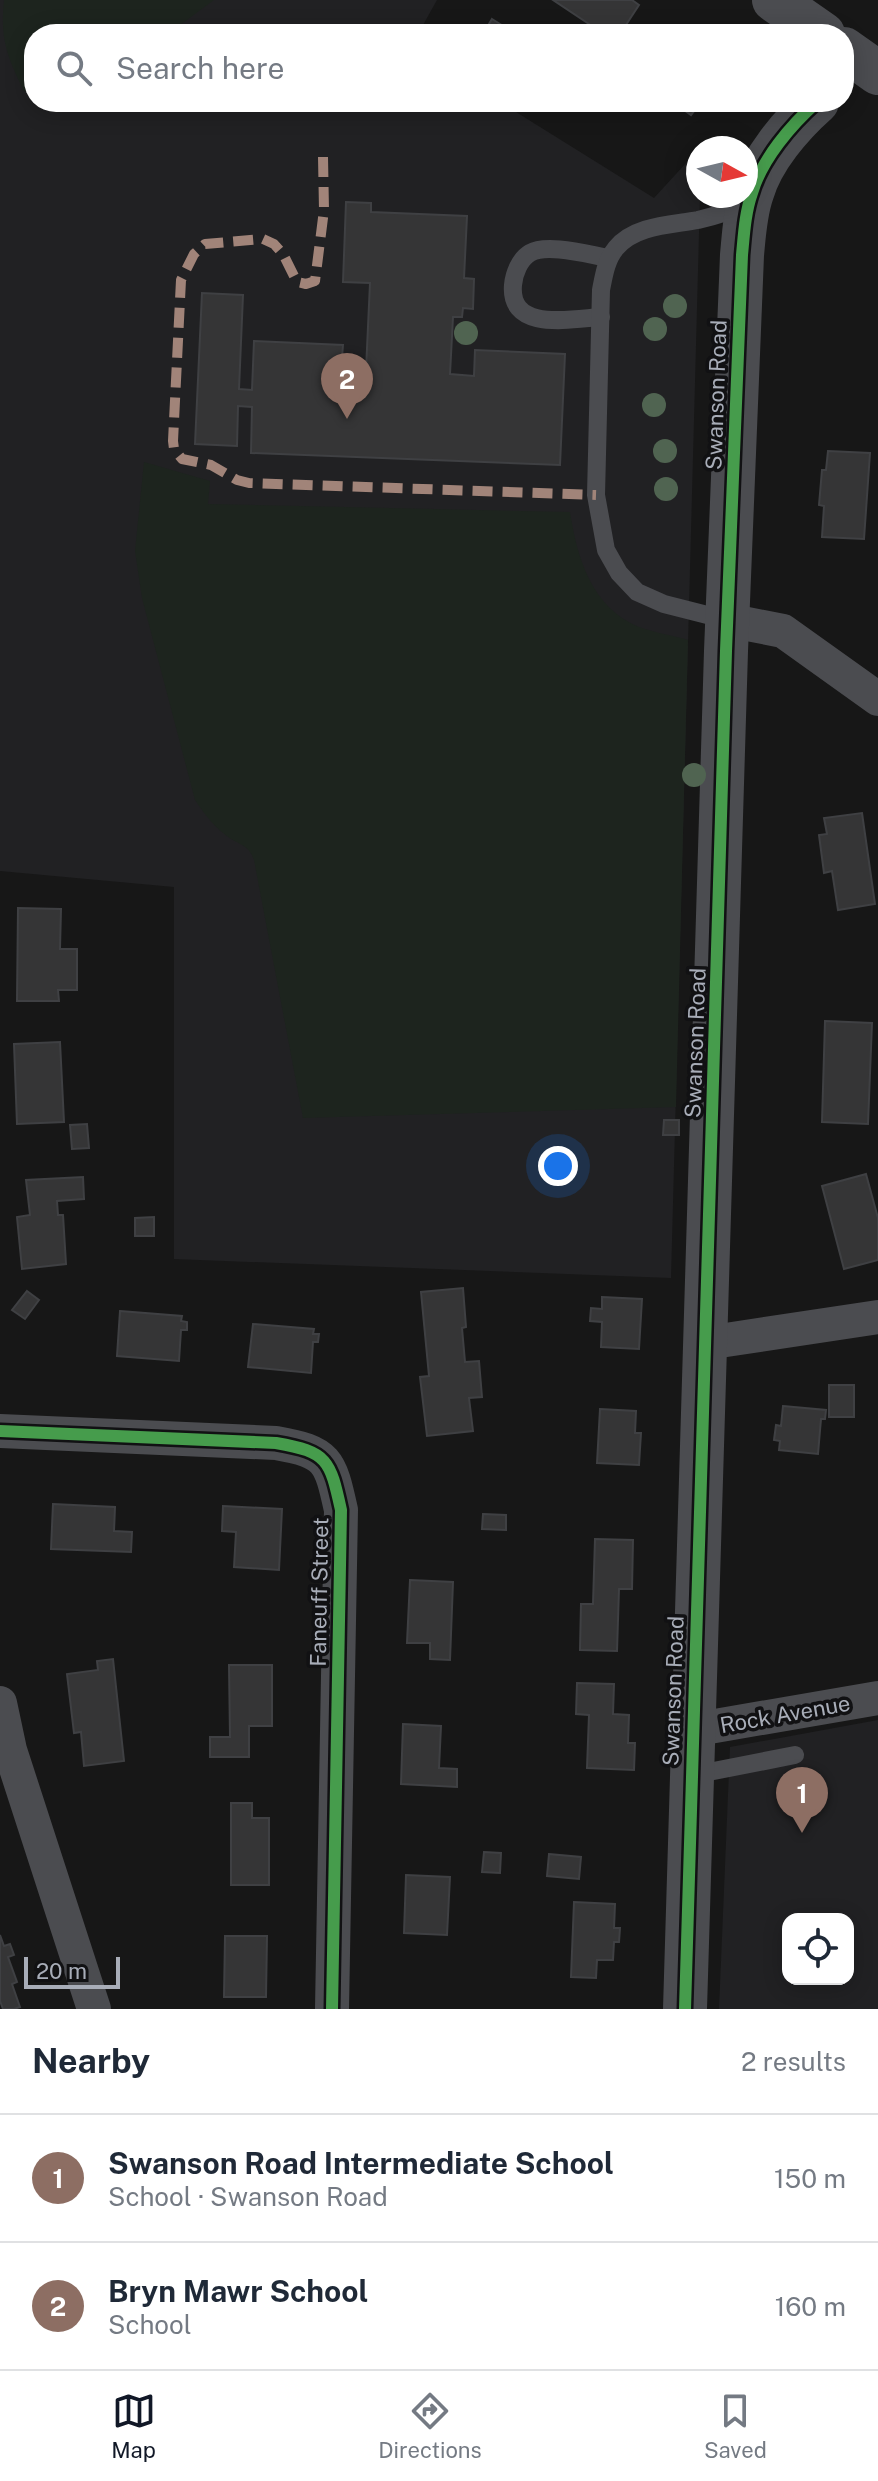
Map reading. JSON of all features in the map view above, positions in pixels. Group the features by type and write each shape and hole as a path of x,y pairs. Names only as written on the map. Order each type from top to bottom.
{"street":[{"path":"774,0 809,24"},
{"name":"Swanson Road","path":"758,182 765,165 785,136 808,112"},
{"name":"Swanson Road","path":"685,2009 727,620 742,255 748,208"},
{"path":"727,620 783,631 878,699"},
{"path":"706,1343 878,1317"},
{"name":"Faneuff Street","path":"0,1431 276,1443 311,1451 324,1460 333,1474 341,1510 332,2009"},
{"name":"Rock Avenue","path":"692,1730 878,1698"},
{"path":"0,1703 14,1762 94,2009"}],"lane":[{"path":"727,620 664,604 637,592 619,573 606,550 596,495 601,290 609,258 617,246 640,232 738,208"},
{"path":"601,317 548,321 531,317 518,309 513,298 513,282 518,265 531,253 546,250 609,258"},
{"path":"690,1775 795,1755"}],"shaded area":[{"path":"0,0 437,0 424,24 24,24 24,112 516,112 654,198 686,163 686,208 700,208 671,1278 174,1259 174,887 0,871"},
{"path":"4,0 214,0 182,24 24,24 24,91 9,57 3,26"},
{"path":"144,462 210,481 208,504 570,512 583,564 598,594 609,607 639,627 688,640 676,1107 303,1118 254,860 248,849 216,826 195,800 142,598 135,551"},
{"path":"878,1720 878,2009 719,2009 730,1747"}],"building":[{"path":"553,0 632,0 639,5 627,24 589,24"},
{"path":"346,202 371,203 371,212 467,216 464,278 474,279 473,309 463,308 462,317 453,317 450,374 474,376 475,350 565,354 560,465 251,453 252,407 238,406 237,446 195,444 202,293 243,295 239,389 252,390 254,341 343,345 342,358 349,358 348,370 366,370 370,283 343,282"},
{"path":"828,451 870,453 864,539 822,537 824,506 819,505 822,470 826,470"},
{"path":"862,813 875,904 838,910 832,871 824,873 819,835 827,834 824,818"},
{"path":"18,908 61,909 60,949 77,949 77,990 58,990 59,1001 17,1001"},
{"path":"825,1021 872,1023 868,1124 822,1122"},
{"path":"60,1042 64,1122 17,1124 14,1044"},
{"path":"664,1120 679,1120 679,1135 663,1135"},
{"path":"87,1124 89,1148 72,1149 70,1125"},
{"path":"866,1174 878,1218 878,1260 844,1269 822,1186"},
{"path":"83,1177 84,1199 57,1201 58,1215 63,1215 66,1264 22,1269 17,1217 30,1215 26,1180"},
{"path":"154,1217 154,1236 135,1236 135,1218"},
{"path":"463,1288 465,1362 479,1361 482,1397 469,1398 473,1431 427,1436 420,1377 429,1376 421,1292"},
{"path":"27,1291 39,1300 25,1319 12,1310"},
{"path":"602,1297 642,1299 639,1349 601,1347 602,1322 590,1321 591,1308 602,1309"},
{"path":"120,1311 182,1316 181,1321 187,1322 187,1330 181,1330 179,1361 117,1356"},
{"path":"253,1324 314,1329 313,1334 319,1334 318,1342 313,1342 311,1373 248,1367"},
{"path":"829,1385 854,1385 854,1417 829,1417"},
{"path":"783,1406 826,1410 825,1419 821,1419 818,1454 779,1450 780,1441 774,1440 776,1425 781,1426"},
{"path":"600,1409 636,1411 635,1433 641,1433 639,1465 597,1463"},
{"path":"53,1504 115,1507 114,1531 132,1532 131,1552 51,1549"},
{"path":"223,1506 282,1509 279,1570 234,1567 236,1532 222,1531"},
{"path":"483,1514 506,1515 506,1530 482,1529"},
{"path":"595,1539 633,1540 632,1589 619,1589 617,1651 580,1650 581,1604 593,1604"},
{"path":"410,1580 453,1582 450,1660 430,1659 430,1643 407,1643"},
{"path":"113,1659 124,1761 84,1766 81,1732 74,1733 67,1674 98,1670 97,1661"},
{"path":"229,1665 272,1665 272,1726 249,1726 249,1757 210,1757 210,1737 230,1737"},
{"path":"577,1683 614,1684 613,1714 629,1715 628,1743 635,1743 634,1770 587,1768 589,1715 576,1714"},
{"path":"403,1724 441,1726 439,1768 457,1769 457,1787 401,1784"},
{"path":"231,1803 252,1803 252,1818 269,1818 269,1885 231,1885"},
{"path":"484,1852 501,1853 500,1873 482,1872"},
{"path":"549,1854 581,1857 579,1879 547,1876"},
{"path":"406,1875 450,1877 447,1935 404,1933"},
{"path":"574,1902 615,1904 614,1928 620,1928 619,1942 614,1942 613,1960 597,1960 596,1978 571,1977"},
{"path":"0,1935 4,1946 10,1944 14,1955 8,1957 17,1982 12,1984 20,2007 14,2009 3,2009 0,2001"},
{"path":"225,1936 267,1936 266,1997 224,1997"}],"marked path":[{"path":"323,157 324,210 315,281 306,284 297,282 283,254 274,244 263,239 205,244 194,254 181,280 173,441 174,449 182,459 211,465 237,480 249,483 596,495"}],"cycle path":[{"path":"685,2009 726,651 742,255 748,208 757,180 770,155 806,112"},
{"path":"0,1431 276,1443 307,1450 324,1461 329,1469 341,1510 332,2009"}],"place":[{"name":"Bryn Mawr School","path":"347,419"},
{"name":"Swanson Road Intermediate School","path":"802,1833"}]}
